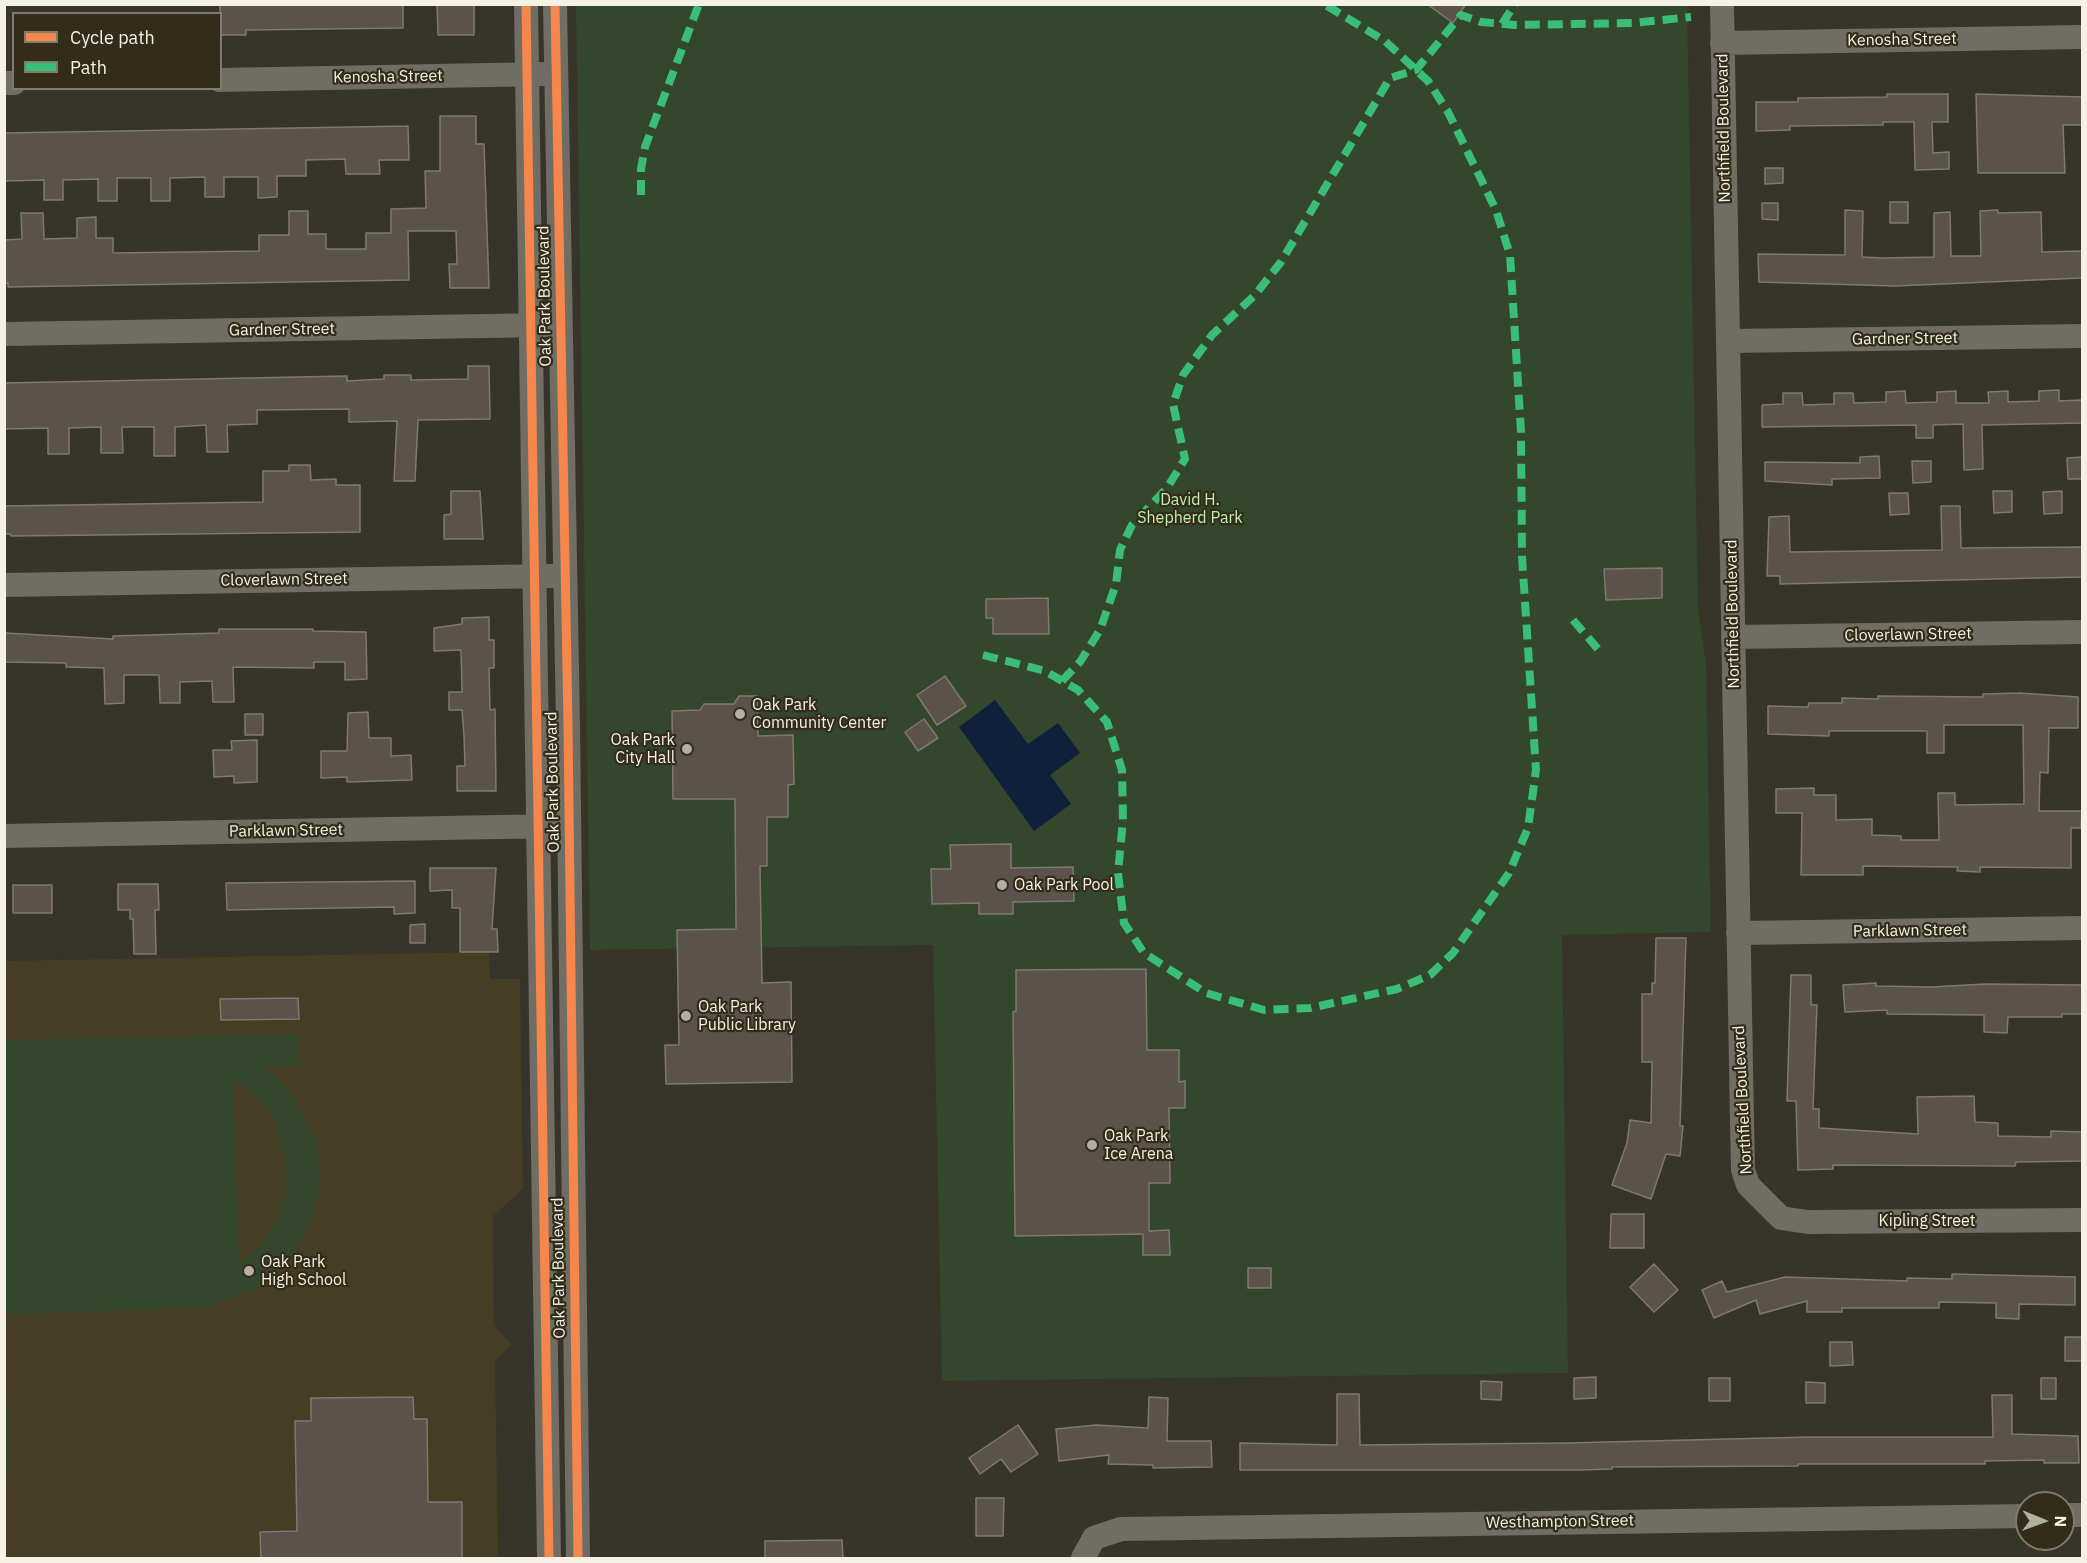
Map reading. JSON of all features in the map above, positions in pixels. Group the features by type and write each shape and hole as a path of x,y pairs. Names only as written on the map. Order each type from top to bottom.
{"street":[{"name":"Oak Park Boulevard","path":"526,4 549,1558"},
{"name":"Oak Park Boulevard","path":"555,4 568,725 578,1558"},
{"name":"Northfield Boulevard","path":"1722,4 1743,1170 1748,1185 1773,1213"},
{"name":"Kenosha Street","path":"1722,43 2082,37"},
{"name":"Kenosha Street","path":"222,80 556,74"},
{"name":"Gardner Street","path":"4,334 560,325"},
{"name":"Gardner Street","path":"1728,341 2082,336"},
{"name":"Cloverlawn Street","path":"4,585 564,576"},
{"name":"Cloverlawn Street","path":"1733,637 2082,632"},
{"name":"Oak Park Boulevard","path":"537,726 568,725"},
{"name":"Parklawn Street","path":"4,836 568,826"},
{"name":"Parklawn Street","path":"1738,933 2082,928"},
{"name":"Kipling Street","path":"1773,1213 1781,1218 1808,1222 2082,1220"},
{"name":"Westhampton Street","path":"1088,1548 1121,1529 2015,1516"}],"shaded area":[{"name":"Oak Park High School","path":"489,952 490,979 520,979 523,1189 493,1216 494,1325 512,1345 495,1360 498,1558 5,1558 4,961"}],"green space":[{"name":"David H. Shepherd Park","path":"576,5 1687,5 1698,608 1706,663 1711,932 1562,935 1568,1373 942,1381 933,945 590,950"},
{"path":"298,1035 299,1066 263,1066 281,1081 300,1108 317,1145 320,1183 312,1221 291,1257 260,1287 207,1308 5,1314 5,1040","holes":["233,1081 258,1096 273,1119 285,1153 287,1192 277,1218 263,1244 239,1265"]},
{"path":"4,1402 8,1402 10,1462 5,1478"}],"water":[{"path":"995,700 1028,744 1058,723 1080,753 1050,775 1071,804 1034,831 959,727"}],"building":[{"path":"220,4 403,4 403,28 246,30 246,35 222,35 222,12 220,12"},
{"path":"437,4 474,4 474,35 438,35"},
{"path":"1427,4 1466,4 1453,23"},
{"path":"1887,94 1948,94 1948,122 1932,122 1933,153 1949,152 1949,169 1915,170 1914,122 1883,122 1883,125 1790,126 1790,130 1756,131 1756,102 1798,102 1798,98 1887,97"},
{"path":"1976,94 2082,97 2082,125 2063,125 2065,173 1978,173"},
{"path":"440,116 476,116 476,144 484,144 489,288 450,288 449,264 457,264 456,231 408,231 409,280 8,287 8,283 4,283 4,240 22,239 21,213 43,213 44,239 77,238 77,218 96,217 96,238 113,238 113,253 259,251 259,235 289,235 289,211 308,211 308,234 326,234 326,249 366,249 366,233 391,233 391,209 426,208 425,171 440,171"},
{"path":"408,126 409,160 379,160 380,174 346,174 345,159 306,160 306,176 277,176 277,197 258,198 258,177 224,177 224,197 205,197 205,177 170,178 170,201 151,201 151,178 117,178 117,201 98,201 98,179 63,180 63,200 44,200 44,180 4,181 4,133"},
{"path":"1765,168 1783,168 1783,183 1765,184"},
{"path":"1890,202 1908,202 1908,223 1890,223"},
{"path":"1762,203 1778,203 1778,220 1762,219"},
{"path":"1845,210 1863,211 1862,257 1882,258 1934,257 1934,213 1950,212 1951,256 1981,256 1980,211 2041,212 2042,252 2082,251 2082,278 1895,286 1759,282 1758,254 1845,255"},
{"path":"468,366 489,366 490,419 418,420 415,481 394,481 397,421 349,422 349,409 257,410 257,424 227,425 228,452 207,452 206,425 175,427 175,456 154,456 154,427 122,427 123,453 101,453 101,427 69,428 69,454 48,454 48,428 4,429 4,383 347,376 347,381 384,379 384,375 411,375 411,380 468,379"},
{"path":"2059,390 2059,401 2082,400 2082,423 1982,425 1983,469 1964,470 1963,424 1933,425 1933,438 1916,438 1916,425 1762,427 1762,405 1783,404 1783,393 1802,393 1803,405 1834,404 1834,393 1853,393 1854,403 1886,402 1886,392 1905,391 1906,403 1937,402 1937,392 1956,391 1956,403 1989,403 1988,392 2008,391 2008,402 2039,401 2039,391"},
{"path":"1879,456 1880,478 1832,479 1832,485 1765,481 1765,462 1860,463 1860,457"},
{"path":"2082,457 2082,479 2068,479 2067,458"},
{"path":"1912,461 1931,461 1931,482 1913,483"},
{"path":"289,465 310,465 311,480 336,479 336,485 360,485 360,532 11,536 4,534 4,506 263,502 263,471 289,471"},
{"path":"451,491 480,491 483,539 444,539 444,515 451,514"},
{"path":"1993,491 2012,491 2012,512 1994,513"},
{"path":"2062,491 2062,513 2044,514 2043,492"},
{"path":"1889,493 1908,493 1909,514 1890,515"},
{"path":"1941,506 1960,506 1961,548 2082,547 2082,577 1780,584 1780,576 1767,576 1769,517 1789,516 1790,552 1942,550"},
{"path":"1662,568 1662,598 1606,600 1604,569"},
{"path":"1048,598 1049,634 993,634 993,618 986,618 986,599"},
{"path":"489,617 489,640 494,640 494,668 489,668 490,710 495,709 496,791 457,791 457,766 465,766 462,710 449,710 449,692 462,692 461,650 434,651 434,628 462,624 462,618"},
{"path":"219,629 313,629 313,631 366,632 367,679 345,680 345,662 314,662 314,668 233,667 234,702 213,702 212,681 180,682 180,703 160,703 159,675 124,675 124,703 105,704 104,668 66,667 66,663 4,662 5,633 113,639 113,636 219,633"},
{"path":"945,676 966,706 937,725 917,695"},
{"path":"2019,693 2078,697 2078,728 2049,728 2048,773 2040,772 2039,811 2082,811 2081,828 2071,828 2071,868 1980,867 1980,872 1957,871 1958,867 1863,866 1863,875 1801,875 1802,813 1776,813 1776,789 1814,788 1814,795 1836,795 1836,820 1872,819 1872,835 1901,836 1901,840 1939,840 1938,793 1955,793 1955,805 2024,804 2023,725 1944,725 1944,753 1927,753 1927,731 1829,731 1829,736 1768,734 1768,706 1808,707 1809,703 1842,703 1842,698 1878,699 1878,696 1983,697 1983,694"},
{"path":"739,696 757,696 758,736 793,735 794,784 788,785 788,817 767,817 767,866 760,866 762,983 791,982 792,1082 666,1084 665,1045 679,1045 677,930 736,929 735,799 673,799 672,711 700,710 704,704 734,704"},
{"path":"368,712 369,738 391,738 391,756 411,755 412,780 347,782 347,777 321,778 321,751 347,751 348,713"},
{"path":"245,714 263,714 263,735 245,735"},
{"path":"924,719 938,738 918,751 905,732"},
{"path":"257,740 257,782 234,783 234,776 214,777 213,750 232,750 231,741"},
{"name":"Oak Park Pool","path":"1011,844 1011,868 1073,867 1074,901 1013,902 1013,914 979,914 979,903 932,904 931,869 951,869 950,845"},
{"path":"430,868 496,868 492,929 497,929 498,952 460,952 460,908 452,908 452,890 430,891"},
{"path":"415,881 415,913 394,914 394,907 227,910 226,883"},
{"path":"118,884 158,884 159,910 155,910 156,954 134,954 133,919 130,919 130,910 118,910"},
{"path":"13,885 52,885 52,913 13,913"},
{"path":"425,924 425,943 410,943 410,925"},
{"path":"1656,938 1686,938 1680,1126 1683,1126 1680,1156 1666,1154 1651,1199 1612,1185 1627,1143 1630,1120 1651,1123 1652,1062 1642,1062 1642,994 1652,994 1652,983 1655,983"},
{"name":"Oak Park Ice Arena","path":"1146,969 1147,1050 1179,1050 1179,1082 1185,1081 1185,1108 1169,1108 1170,1183 1149,1183 1149,1231 1169,1230 1170,1255 1143,1255 1143,1234 1015,1236 1013,1012 1016,1011 1016,970"},
{"path":"1791,975 1811,975 1811,1005 1817,1005 1813,1109 1819,1109 1819,1128 1918,1134 1917,1097 1974,1096 1975,1122 1998,1123 1998,1136 2051,1137 2051,1131 2082,1132 2082,1161 2016,1162 2015,1166 1833,1165 1833,1169 1798,1170 1796,1101 1787,1101"},
{"path":"1876,983 1876,986 1932,987 1985,984 2082,985 2082,1014 2062,1014 2062,1017 2008,1017 2007,1033 1984,1032 1984,1015 1887,1014 1887,1010 1845,1012 1843,985"},
{"path":"298,998 299,1019 221,1020 220,999"},
{"path":"1611,1214 1644,1214 1644,1248 1610,1248"},
{"path":"1654,1264 1678,1290 1654,1312 1630,1287"},
{"path":"1248,1268 1271,1268 1271,1288 1248,1288"},
{"path":"1952,1274 2075,1277 2075,1305 2019,1304 2019,1319 1996,1318 1996,1303 1939,1302 1939,1308 1842,1308 1842,1312 1807,1312 1807,1301 1760,1314 1756,1300 1714,1318 1702,1290 1722,1281 1727,1292 1785,1277 1907,1281 1907,1278 1952,1279"},
{"path":"2065,1337 2082,1337 2082,1361 2065,1361"},
{"path":"1830,1342 1852,1342 1853,1365 1830,1366"},
{"path":"1596,1377 1596,1398 1574,1399 1574,1378"},
{"path":"1709,1378 1730,1378 1730,1401 1709,1401"},
{"path":"2041,1378 2056,1378 2056,1399 2041,1399"},
{"path":"1481,1381 1502,1382 1501,1400 1481,1399"},
{"path":"1806,1382 1825,1383 1825,1403 1806,1403"},
{"path":"1337,1394 1359,1394 1360,1445 1810,1437 1993,1437 1992,1395 2012,1395 2012,1434 2078,1436 2079,1463 2044,1463 2044,1460 1985,1461 1985,1464 1798,1464 1798,1466 1612,1467 1612,1469 1578,1470 1240,1470 1240,1443 1337,1445"},
{"path":"413,1397 414,1419 427,1419 428,1502 462,1502 462,1558 261,1558 260,1532 297,1531 295,1421 311,1421 311,1398"},
{"path":"1149,1397 1168,1398 1167,1441 1211,1441 1212,1467 1153,1468 1153,1465 1108,1464 1109,1455 1059,1461 1056,1429 1096,1425 1148,1428"},
{"path":"1018,1425 1038,1454 1011,1472 1001,1459 980,1474 969,1458"},
{"path":"976,1498 1004,1498 1003,1536 976,1536"},
{"path":"842,1540 843,1558 765,1558 765,1541"}],"marked path":[{"path":"641,195 641,169 645,147 699,4"},
{"path":"983,655 1045,671 1078,690 1107,722 1122,770 1123,820 1118,873 1124,923 1144,953 1206,993 1264,1010 1310,1008 1397,989 1430,975 1453,953 1509,873 1528,828 1536,770 1522,556 1521,432 1510,255 1496,210 1448,112 1428,81 1385,41 1324,4"},
{"path":"1502,24 1515,4"},
{"path":"1062,681 1080,662 1100,630 1116,584 1120,550 1132,525 1167,488 1185,459 1173,404 1183,375 1212,335 1255,295 1281,262 1390,78 1416,70 1461,15 1481,22 1515,25 1633,23 1691,17"},
{"path":"1573,620 1598,649"}],"cycle path":[{"path":"526,4 549,1558"},
{"path":"555,4 568,725 578,1558"}],"place":[{"name":"Oak Park Community Center","path":"740,714"},
{"name":"Oak Park City Hall","path":"687,749"},
{"name":"Oak Park Pool","path":"1002,885"},
{"name":"Oak Park Public Library","path":"686,1016"},
{"name":"Oak Park Ice Arena","path":"1092,1145"},
{"name":"Oak Park High School","path":"249,1271"}]}
